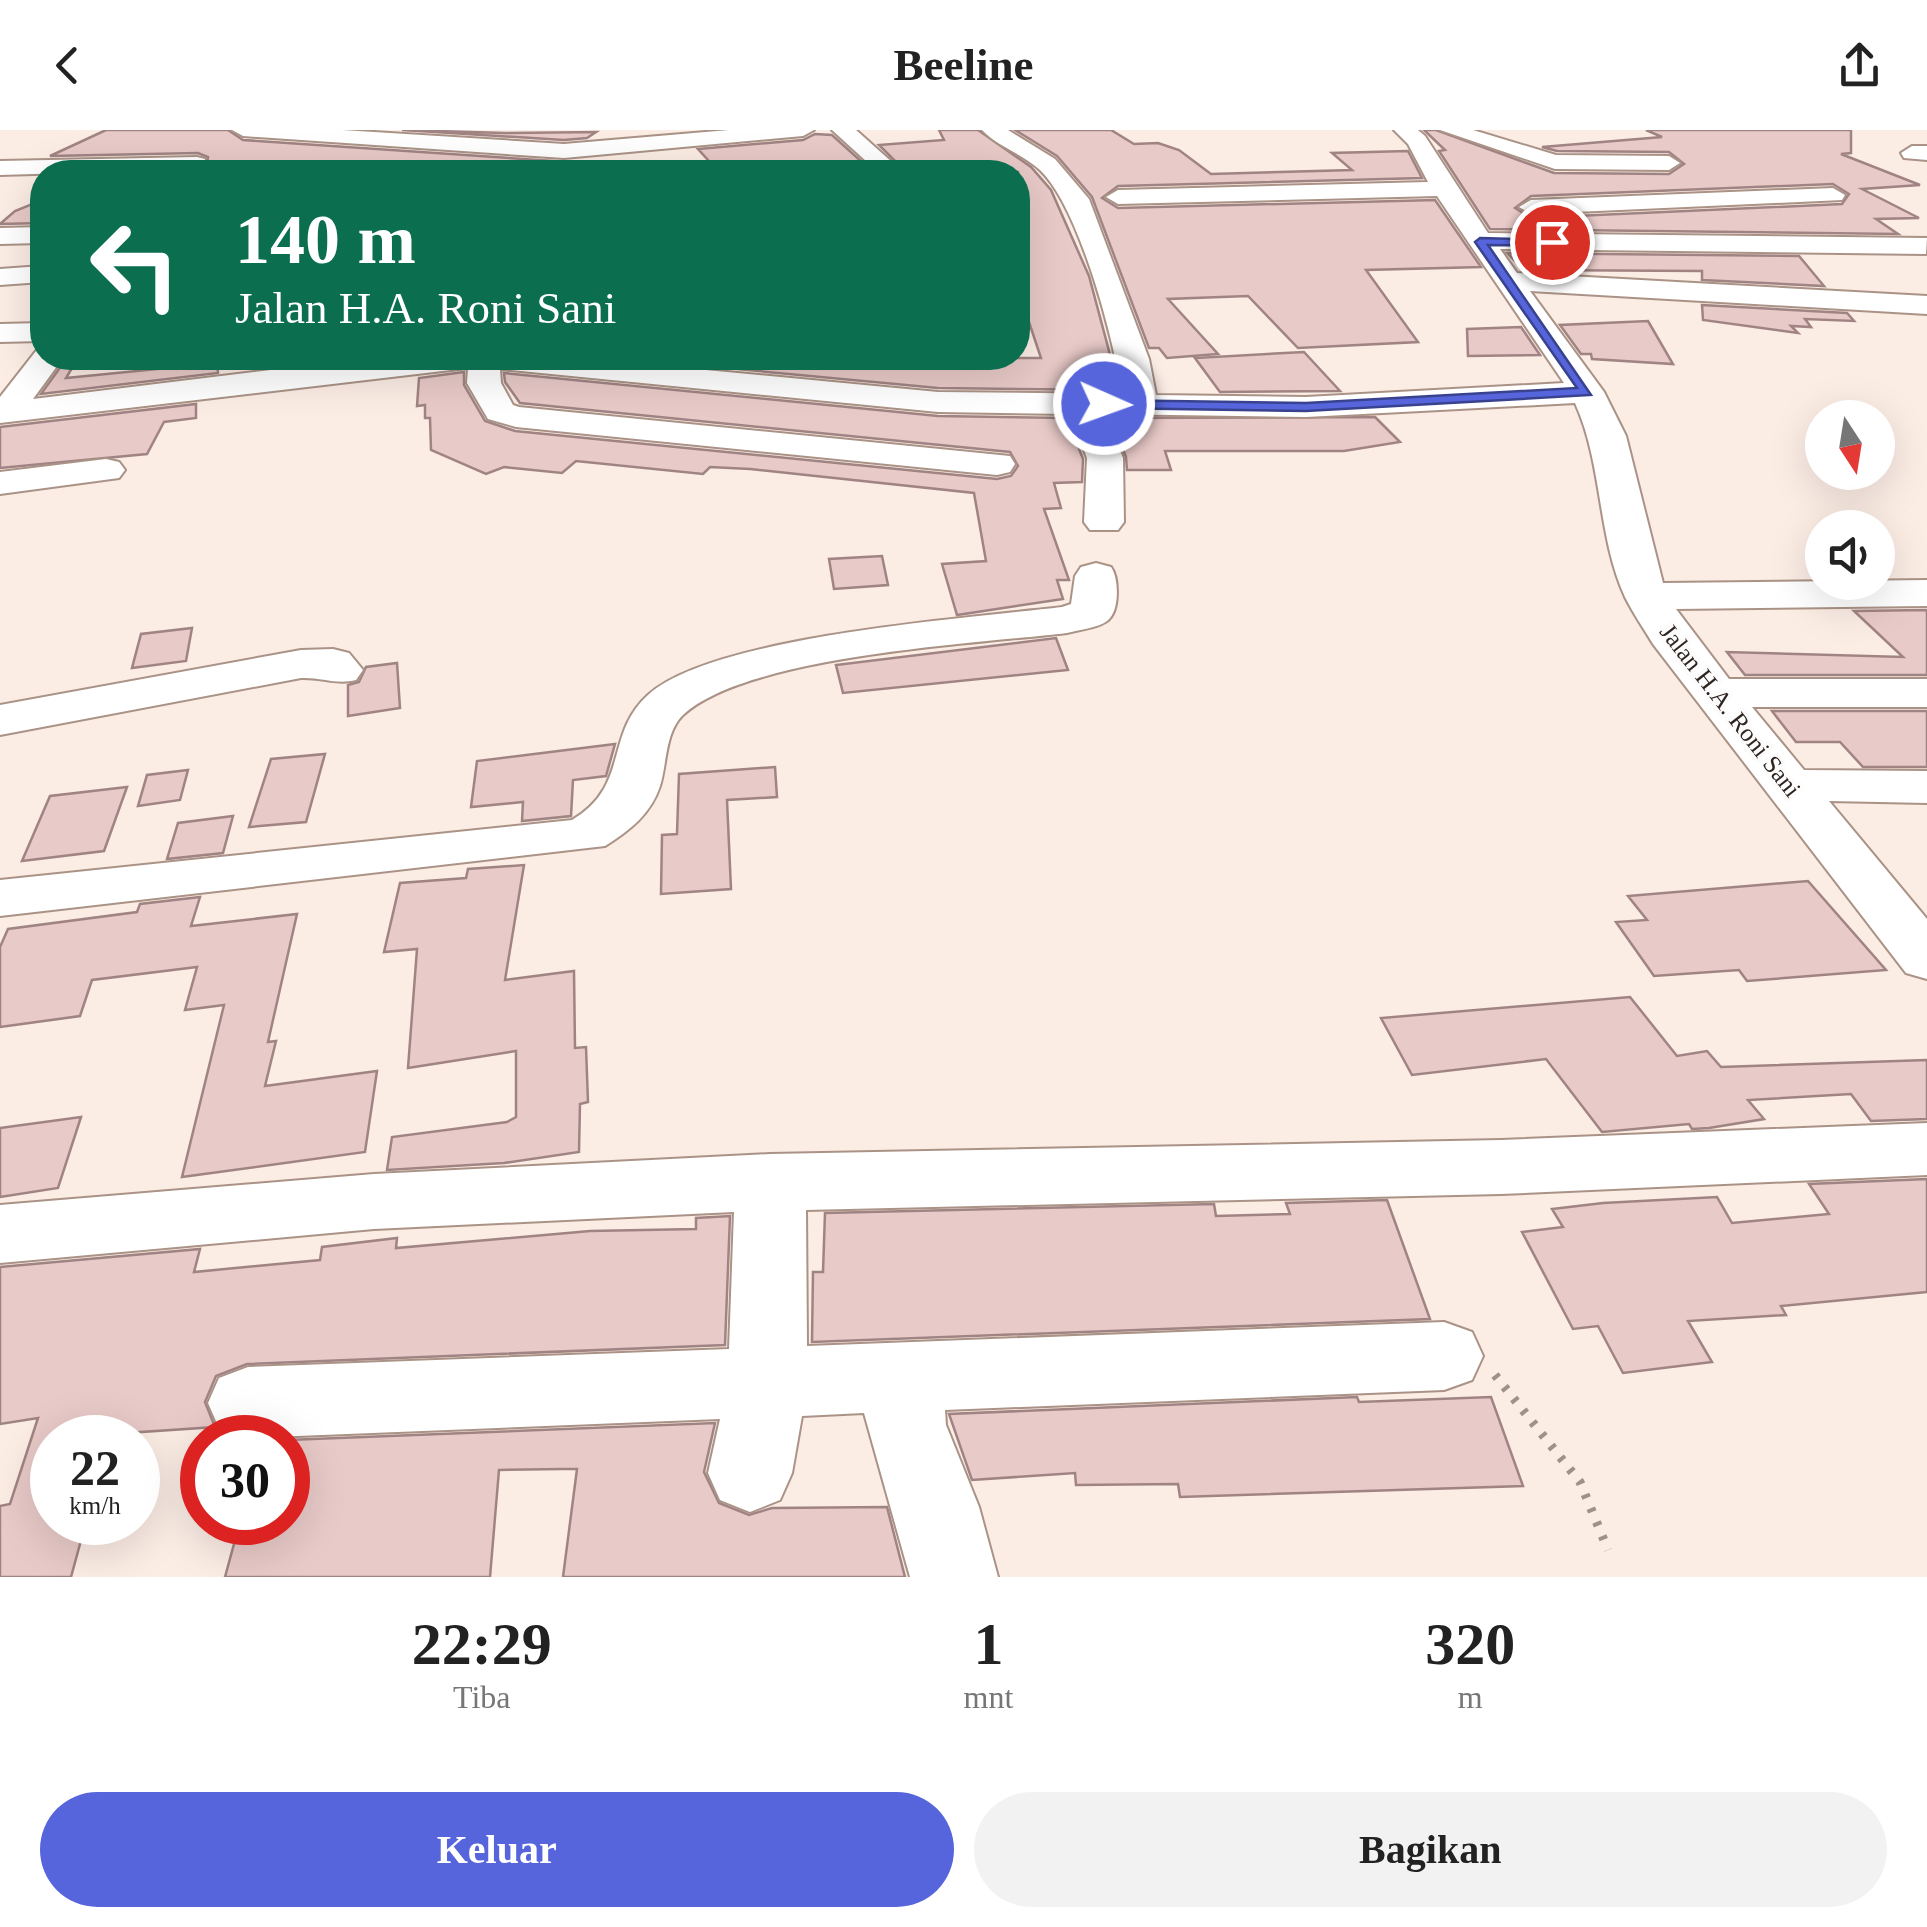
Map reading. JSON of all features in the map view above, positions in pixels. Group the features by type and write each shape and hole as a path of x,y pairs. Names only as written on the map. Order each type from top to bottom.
{"street":[{"path":"243,130 564,151 802,130"},
{"path":"439,145 470,130"},
{"path":"843,130 877,160"},
{"path":"993,130 1047,164 1078,199 1133,359 1141,404"},
{"name":"Jalan H.A. Roni Sani","path":"1405,130 1475,212 1507,281 1586,392 1608,436 1628,538 1646,596 1715,693 1789,785 1909,914 1927,959"},
{"path":"1451,130 1554,162 1669,163"},
{"path":"635,145 642,160"},
{"path":"1,169 28,148"},
{"path":"556,160 564,151"},
{"path":"284,158 318,156"},
{"path":"1,169 30,168"},
{"path":"1035,189 1070,190"},
{"path":"1226,220 1833,195"},
{"path":"1118,198 1475,212 1588,242 1926,247"},
{"path":"1762,198 1841,246"},
{"path":"1690,201 1758,244"},
{"path":"1620,204 1671,244"},
{"path":"1551,206 1588,242"},
{"path":"1880,221 1926,247"},
{"path":"0,236 30,235"},
{"path":"0,277 30,275"},
{"path":"1507,281 1927,304"},
{"path":"0,333 30,332"},
{"path":"3,412 37,370"},
{"path":"3,412 292,370"},
{"path":"486,370 489,397 507,415 998,464"},
{"path":"608,370 938,402 1306,407 1586,392"},
{"path":"894,454 938,402"},
{"path":"1084,404 1105,458 1104,522"},
{"path":"0,483 106,470"},
{"path":"0,898 586,836 617,820 631,801 640,755 662,708 682,690 705,678 856,647 1066,620 1092,612 1096,576"},
{"path":"1646,596 1927,593"},
{"path":"0,720 302,664 333,663 340,670"},
{"path":"1715,693 1927,694"},
{"path":"1789,785 1927,787"},
{"path":"0,1234 138,1218 770,1181 1500,1167 1927,1149"},
{"path":"750,1473 768,1384 770,1181"},
{"path":"248,1403 1444,1356"},
{"path":"905,1378 905,1425 936,1507 954,1577"}],"path":[{"path":"1444,1356 1486,1364 1580,1482 1608,1550"}],"building":[{"path":"106,130 228,130 243,140 539,160 208,160 198,153 50,156"},
{"path":"402,130 596,132 587,138 564,140"},
{"path":"939,130 978,130 1021,160 894,160 879,145 944,140"},
{"path":"1015,130 1111,130 1134,144 1158,143 1179,150 1211,174 1352,170 1332,153 1408,151 1422,178 1118,186 1102,198 1118,208 1435,200 1481,267 1366,270 1418,342 1298,348 1248,296 1168,299 1218,354 1167,358 1159,348 1149,348 1092,197 1057,156"},
{"path":"1424,130 1436,130 1554,173 1669,174 1684,164 1669,152 1557,151 1542,147 1662,137 1646,130 1851,130 1851,153 1841,154 1920,185 1862,189 1919,218 1876,219 1898,234 1490,229 1439,151 1445,150","holes":["1833,184 1849,194 1842,204 1531,218 1515,208 1531,196"]},
{"path":"815,134 832,135 860,160 708,160 698,149 803,140"},
{"path":"1030,166 1051,190 1089,276 1113,366 1114,390 938,388 747,370 1030,370 1030,358 1041,358 1030,325"},
{"path":"30,205 30,223 0,224"},
{"path":"1507,253 1799,256 1824,286 1702,280 1702,271 1524,270"},
{"path":"1702,305 1847,313 1854,321 1805,319 1811,327 1791,326 1798,333 1703,320"},
{"path":"1648,321 1673,364 1592,359 1591,354 1581,354 1560,325"},
{"path":"1521,327 1540,355 1468,356 1467,329"},
{"path":"1304,352 1340,391 1220,392 1195,358"},
{"path":"58,370 71,370 66,378 147,370 218,370 218,373 41,394"},
{"path":"464,372 464,385 485,421 515,431 997,479 1011,476 1018,466 1010,452 520,403 505,382 504,373 938,416 1067,418 1083,459 1082,482 1054,483 1061,508 1044,509 1069,580 1057,580 1063,599 957,615 942,564 986,561 974,493 750,469 710,467 703,474 576,461 562,473 504,467 486,474 431,450 430,418 425,418 425,405 417,406 419,378"},
{"path":"196,404 196,418 164,422 147,454 0,468 0,427"},
{"path":"1375,417 1400,442 1344,451 1165,451 1171,470 1127,470 1111,418"},
{"path":"882,556 888,585 834,589 829,559"},
{"path":"1927,610 1927,675 1745,675 1727,652 1903,657 1854,611"},
{"path":"192,628 186,661 132,668 141,634"},
{"path":"1056,638 1068,670 843,693 836,665"},
{"path":"397,663 400,708 348,716 348,685 359,682 366,667"},
{"path":"1772,711 1927,711 1927,767 1863,767 1840,742 1796,742"},
{"path":"615,744 606,776 573,780 571,816 522,821 523,802 471,807 477,761"},
{"path":"325,754 306,822 249,827 271,759"},
{"path":"775,767 777,797 727,800 731,889 661,894 662,835 677,834 679,774"},
{"path":"188,770 180,800 138,806 147,775"},
{"path":"127,787 104,851 22,861 50,796"},
{"path":"233,816 223,853 167,859 178,823"},
{"path":"524,865 505,980 574,971 575,1048 586,1047 588,1102 580,1104 579,1152 504,1163 387,1170 392,1137 507,1122 516,1117 516,1051 408,1068 417,949 384,952 400,883 466,878 468,869"},
{"path":"1808,881 1886,970 1747,981 1739,970 1654,976 1616,922 1647,920 1628,896"},
{"path":"200,897 191,926 297,914 268,1042 276,1041 265,1086 377,1071 365,1152 182,1177 224,1005 185,1010 197,967 92,980 80,1016 0,1027 0,947 8,929 137,912 140,904"},
{"path":"1630,997 1677,1056 1707,1051 1721,1067 1927,1060 1927,1119 1871,1121 1851,1094 1748,1100 1764,1119 1709,1128 1692,1129 1689,1124 1602,1132 1546,1059 1412,1075 1381,1018"},
{"path":"81,1117 58,1188 0,1197 0,1128"},
{"path":"1927,1179 1927,1292 1781,1306 1786,1315 1688,1321 1712,1362 1623,1373 1598,1326 1573,1329 1522,1232 1563,1227 1552,1209 1603,1203 1717,1197 1732,1223 1829,1214 1809,1184"},
{"path":"1387,1200 1430,1319 812,1342 813,1272 823,1272 825,1213 1214,1204 1216,1216 1290,1214 1286,1203"},
{"path":"730,1216 725,1345 247,1364 216,1376 205,1402 210,1415 180,1415 180,1429 160,1431 160,1415 30,1415 30,1419 0,1424 0,1267 200,1249 194,1272 320,1260 322,1247 397,1238 396,1248 590,1231 696,1229 696,1218"},
{"path":"1357,1397 1359,1402 1491,1397 1523,1486 1180,1497 1178,1484 1076,1485 1075,1473 972,1480 949,1414"},
{"path":"715,1423 704,1472 719,1503 749,1515 772,1508 887,1507 905,1577 563,1577 577,1469 563,1469 499,1470 490,1577 225,1577 234,1545 310,1545 310,1439"},
{"path":"30,1443 30,1545 80,1545 71,1577 0,1577 0,1506 10,1504"}],"route":[{"path":"1104,404 1306,407 1586,392 1480,242 1552,242"}]}
